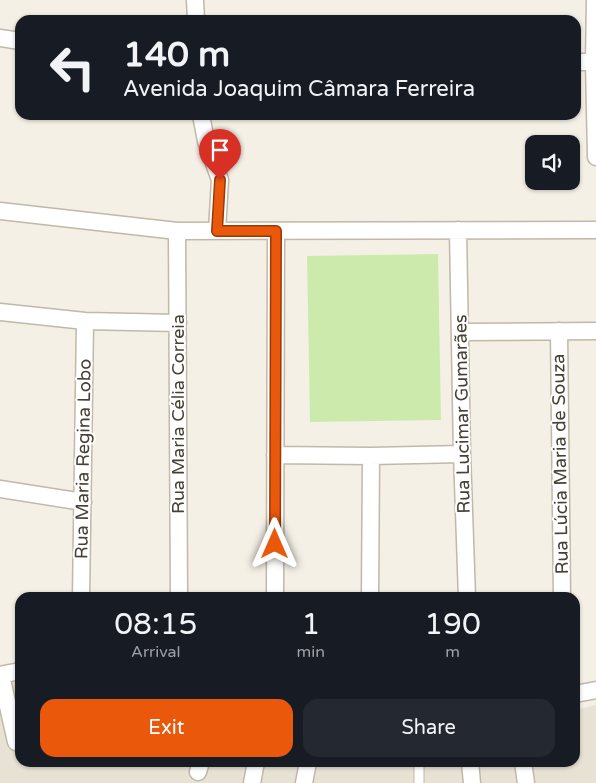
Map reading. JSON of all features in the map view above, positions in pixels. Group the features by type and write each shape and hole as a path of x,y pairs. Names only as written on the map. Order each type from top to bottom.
{"street":[{"path":"196,0 196,15"},
{"path":"595,0 596,157"},
{"path":"0,38 15,40"},
{"path":"581,62 595,62"},
{"path":"201,120 206,141 220,180 217,231"},
{"path":"0,211 177,231 596,230"},
{"name":"Rua Lucimar Gumarães","path":"458,230 467,592"},
{"name":"Rua Maria Célia Correia","path":"177,231 179,592"},
{"path":"276,231 276,592"},
{"path":"0,312 85,321 178,323"},
{"name":"Rua Maria Regina Lobo","path":"81,592 85,321"},
{"name":"Rua Lúcia Maria de Souza","path":"559,330 562,592"},
{"path":"461,332 596,331"},
{"path":"275,455 372,456 462,454"},
{"path":"370,592 372,456"},
{"path":"0,489 83,502"},
{"path":"15,672 0,675 15,738"},
{"path":"580,693 596,690"},
{"path":"252,783 255,767"},
{"path":"304,783 307,767"},
{"path":"470,767 472,783"},
{"path":"524,767 526,783"}],"lane":[{"path":"419,767 419,783"}],"shaded area":[{"path":"15,682 15,767 580,767 580,709 596,705 596,783 0,783 0,685"}],"green space":[{"path":"438,254 441,420 310,422 307,256"}],"route":[{"path":"220,180 217,231 276,231 275,544"}]}
